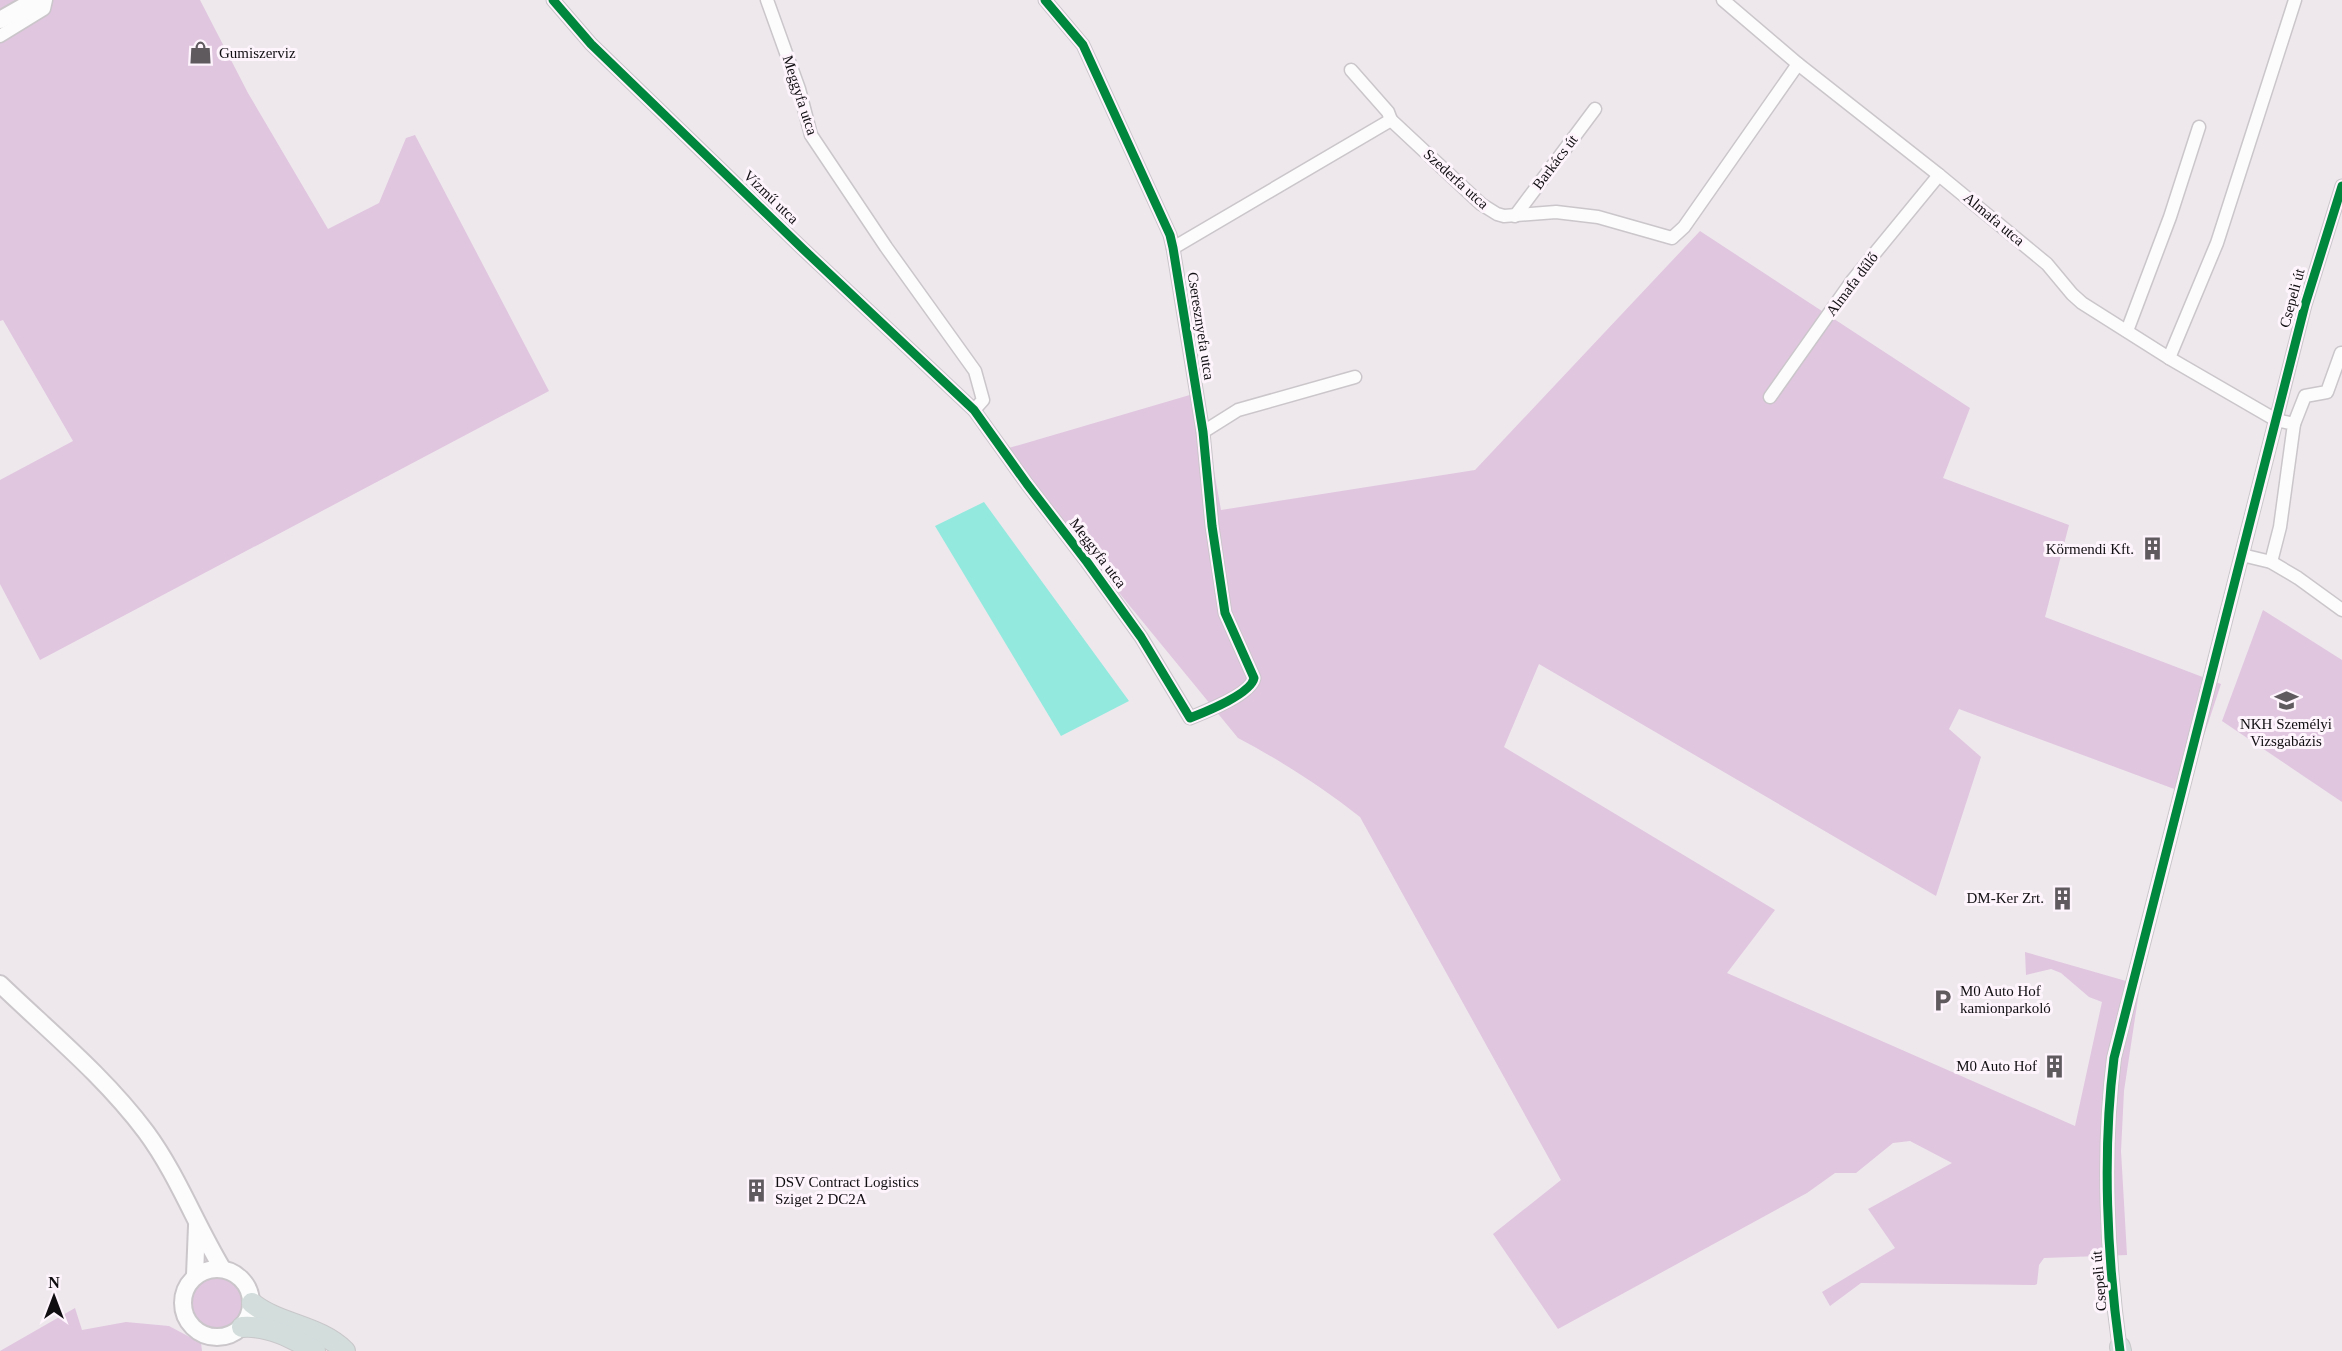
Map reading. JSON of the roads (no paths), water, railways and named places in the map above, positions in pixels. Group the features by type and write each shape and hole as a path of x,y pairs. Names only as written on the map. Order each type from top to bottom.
{"highway":[{"path":"252,1303 270,1314 320,1334 345,1351"},
{"path":"237,1330 259,1326 315,1351"}],"main road":[{"path":"0,20 35,0"},
{"path":"0,984 122,1102 167,1163 186,1197 197,1226 222,1268"},
{"path":"195,1275 197,1226"},
{"path":"229,1351 237,1330 249,1316 252,1303 249,1289 233,1272 222,1268 208,1269 195,1275 183,1294 182,1305 185,1317 191,1326 211,1344 237,1330"}],"street":[{"path":"0,36 45,9 46,0"},
{"name":"Vízmű utca","path":"553,0 608,60 803,249 974,410"},
{"name":"Meggyfa utca","path":"767,0 799,89 811,135 886,248 975,371 983,400 974,410 1141,637 1190,718 1243,692 1254,682"},
{"name":"Cseresznyefa utca","path":"1045,0 1083,45 1170,236 1203,432 1212,526 1225,613 1252,672 1254,682"},
{"name":"Almafa utca","path":"1723,0 1798,64 2047,264 2072,294 2169,358 2276,420 2294,424"},
{"path":"2169,358 2217,243 2295,0"},
{"name":"Szederfa utca","path":"1352,70 1388,112 1391,120 1481,204 1497,214 1515,216 1556,212 1576,213 1672,238 1684,227 1798,64"},
{"name":"Barkács út","path":"1515,216 1595,109"},
{"path":"1173,248 1391,120"},
{"path":"2127,331 2170,217 2199,127"},
{"name":"Almafa dűlő","path":"1770,397 1852,281 1939,175"},
{"name":"Csepeli út","path":"2120,1350 2109,1213 2107,1151 2109,1100 2114,1059 2308,295 2342,186"},
{"path":"2271,562 2280,527 2294,424 2305,396 2327,392 2341,353"},
{"path":"1203,432 1238,410 1355,377"},
{"path":"2242,555 2271,562 2298,578 2342,610"}],"place":[{"name":"Gumiszerviz","path":"201,53"},
{"name":"Körmendi Kft.","path":"2152,549"},
{"name":"NKH Személyi Vizsgabázis","path":"2286,700"},
{"name":"DM-Ker Zrt.","path":"2062,898"},
{"name":"M0 Auto Hof kamionparkoló","path":"1942,1000"},
{"name":"M0 Auto Hof","path":"2055,1066"},
{"name":"DSV Contract Logistics Sziget 2 DC2A","path":"757,1191"}]}
